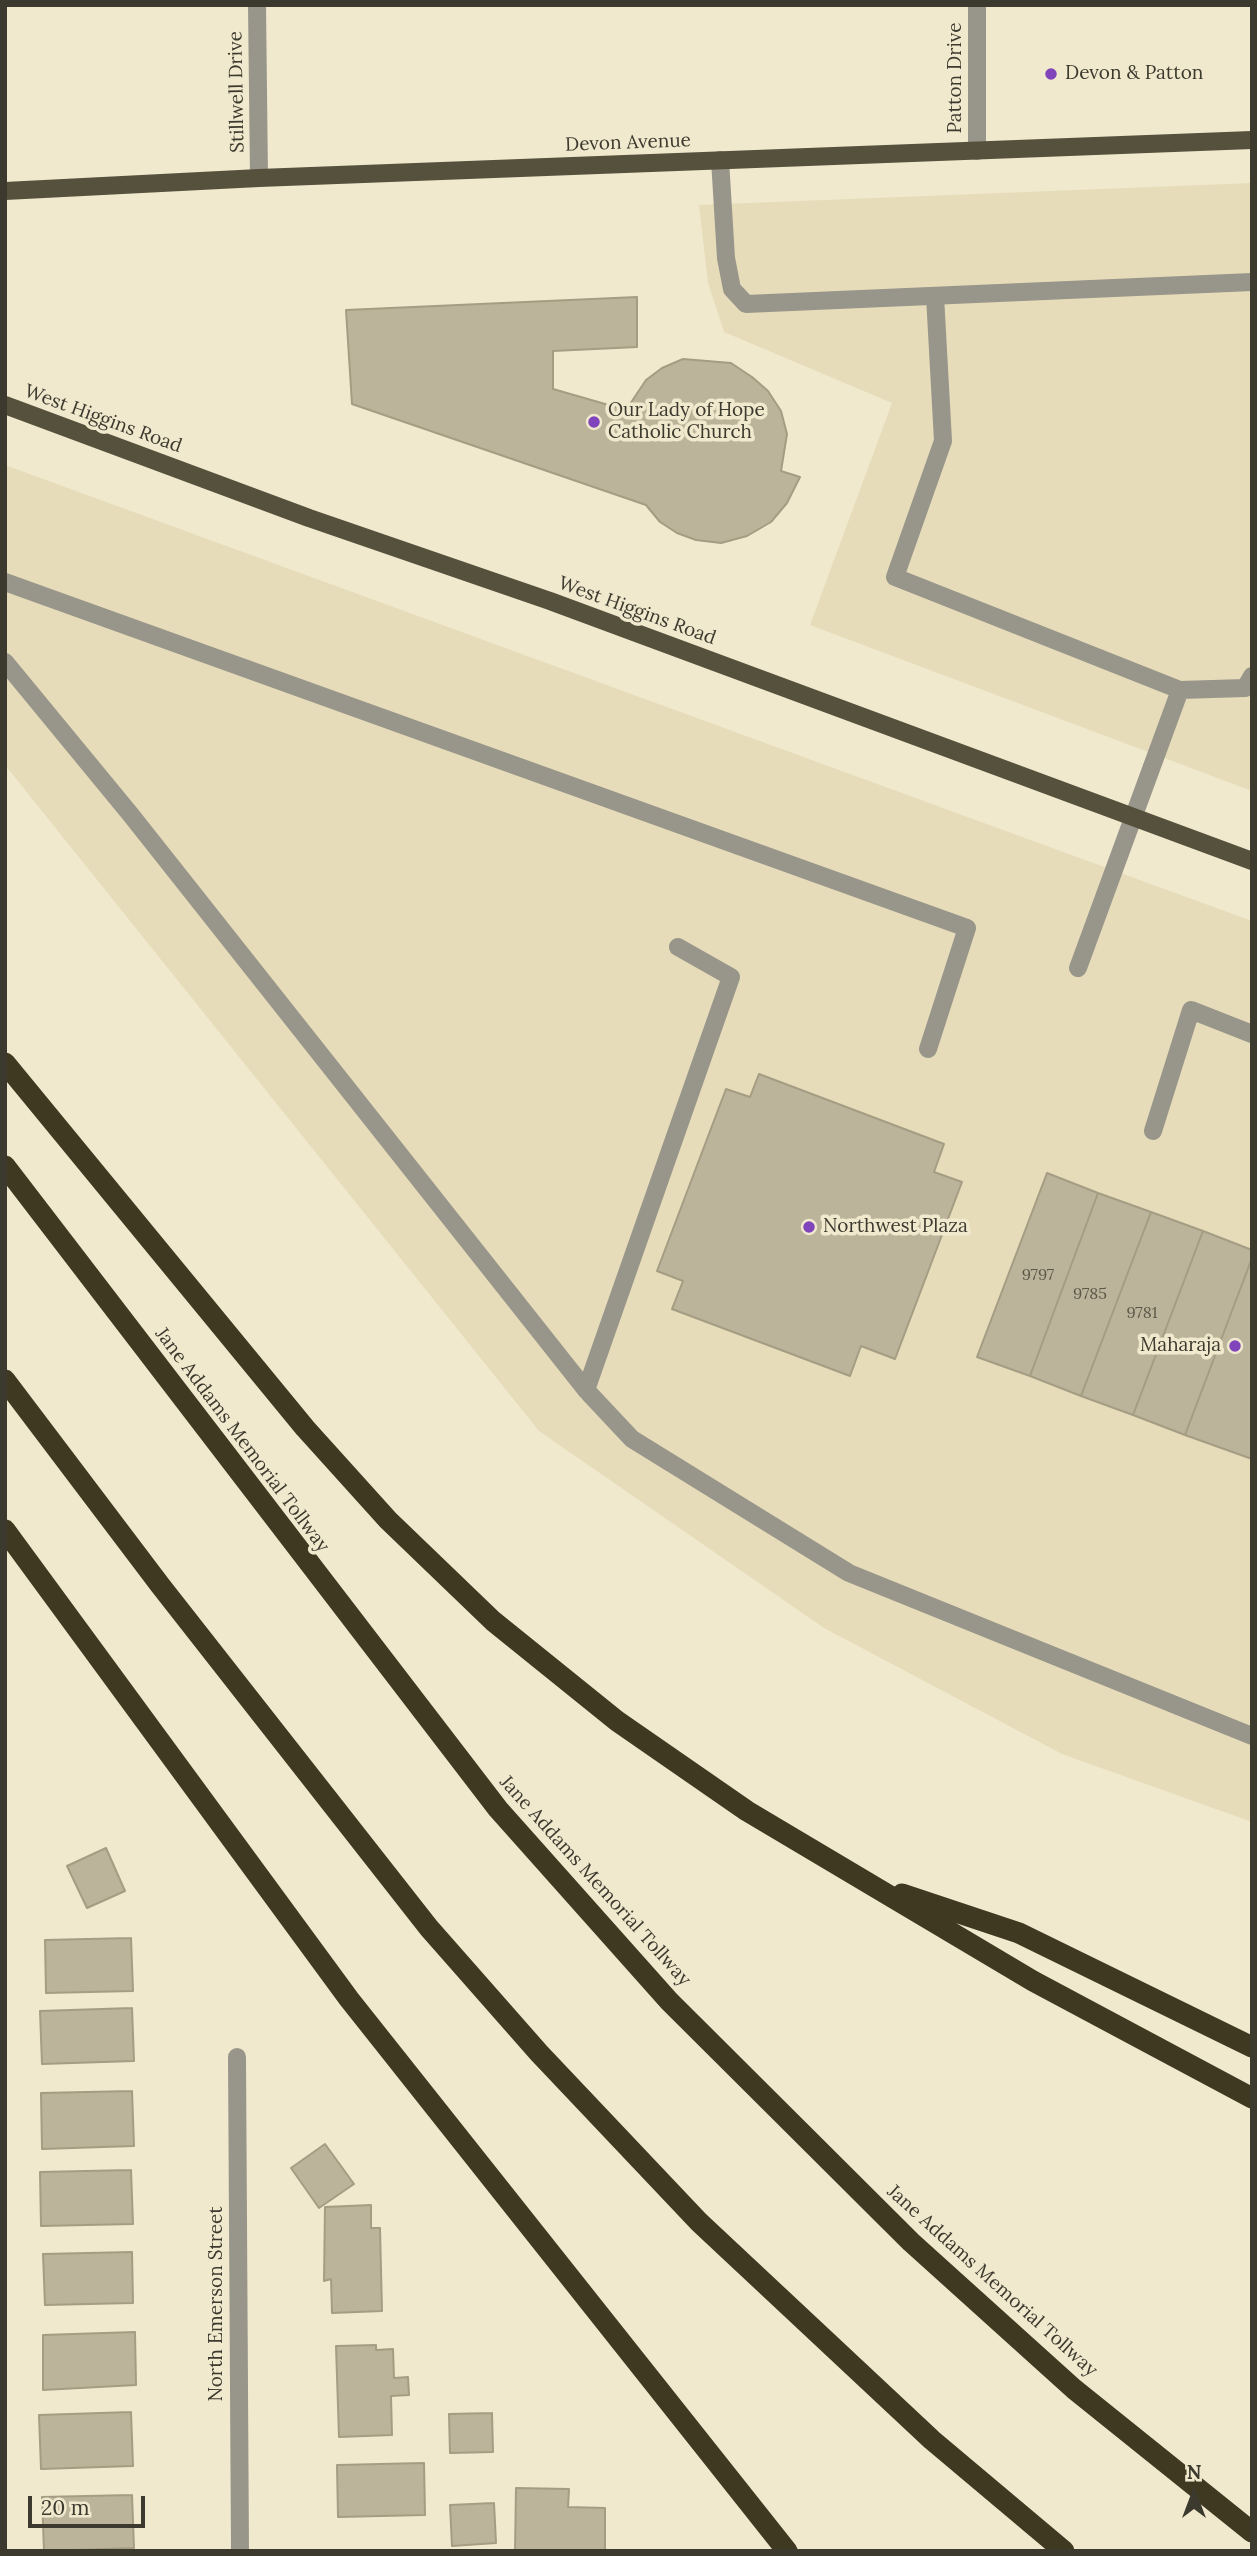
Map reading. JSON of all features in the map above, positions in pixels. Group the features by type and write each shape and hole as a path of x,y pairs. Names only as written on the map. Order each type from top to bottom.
{"highway":[{"path":"5,1063 305,1427 388,1520 483,1611 617,1721 747,1811 1033,1981 1252,2098"},
{"name":"Jane Addams Memorial Tollway","path":"5,1166 498,1809 669,2001 911,2242 1074,2389 1252,2532"},
{"path":"5,1380 169,1596 429,1928 539,2053 699,2222 932,2440 1064,2551"},
{"path":"5,1530 349,1999 787,2550"},
{"path":"858,1879 1019,1933 1252,2047"}],"main road":[{"name":"Devon Avenue","path":"5,191 259,178 1252,140"},
{"name":"West Higgins Road","path":"5,405 1252,861"}],"street":[{"name":"Stillwell Drive","path":"257,5 259,178"},
{"name":"Patton Drive","path":"977,5 977,151"},
{"path":"720,160 726,258 732,289 747,304 1252,282"},
{"path":"935,296 943,441 895,577 1180,690 1245,688 1252,676"},
{"path":"5,582 967,928 928,1049"},
{"path":"5,662 139,825 586,1390 632,1439 849,1573 1252,1736"},
{"path":"1078,968 1180,690"},
{"path":"586,1390 731,977 678,947"},
{"path":"1153,1131 1191,1010 1252,1034"},
{"name":"North Emerson Street","path":"237,2057 240,2551"}],"shaded area":[{"path":"1252,183 1252,791 810,625 892,403 724,332 708,283 699,205"},
{"path":"5,465 1252,921 1252,1822 1062,1754 824,1628 539,1431 5,765"}],"building":[{"name":"Our Lady of Hope Catholic Church","path":"637,297 637,347 553,351 553,389 626,410 646,380 662,368 683,359 731,363 752,377 768,391 781,411 787,434 781,471 800,477 787,503 771,522 747,536 721,543 696,540 677,533 660,522 646,505 352,404 346,310"},
{"name":"Northwest Plaza","path":"759,1074 944,1144 934,1172 962,1182 895,1359 861,1346 850,1376 672,1309 683,1281 657,1271 726,1089 750,1097"},
{"path":"1047,1173 1098,1193 1030,1376 977,1357"},
{"path":"1098,1193 1151,1212 1081,1396 1030,1376"},
{"path":"1151,1212 1203,1231 1133,1415 1081,1396"},
{"path":"1203,1231 1252,1250 1252,1258 1185,1435 1133,1415"},
{"name":"Maharaja","path":"1252,1258 1252,1459 1185,1435"},
{"path":"106,1848 125,1891 87,1908 67,1866"},
{"path":"131,1938 133,1991 46,1993 45,1940"},
{"path":"132,2008 134,2061 42,2064 40,2011"},
{"path":"132,2091 134,2146 42,2149 41,2093"},
{"path":"325,2144 354,2184 319,2208 291,2168"},
{"path":"131,2170 133,2224 41,2226 40,2172"},
{"path":"371,2205 371,2228 380,2228 382,2311 332,2313 331,2279 324,2281 325,2207"},
{"path":"132,2252 133,2303 45,2305 43,2254"},
{"path":"135,2332 136,2385 43,2390 43,2335"},
{"path":"376,2345 376,2350 393,2349 394,2378 408,2377 409,2395 391,2396 392,2435 339,2437 336,2346"},
{"path":"131,2412 133,2466 41,2469 39,2415"},
{"path":"492,2413 493,2452 450,2453 449,2414"},
{"path":"424,2463 425,2515 338,2517 337,2465"},
{"path":"516,2488 569,2489 568,2507 605,2508 605,2551 515,2551"},
{"path":"132,2495 134,2548 44,2551 42,2497"},
{"path":"494,2503 496,2543 452,2546 450,2505"}],"place":[{"name":"Devon & Patton","path":"1051,74"},
{"name":"Our Lady of Hope Catholic Church","path":"594,422"},
{"name":"Northwest Plaza","path":"809,1227"},
{"name":"Maharaja","path":"1235,1346"}]}
